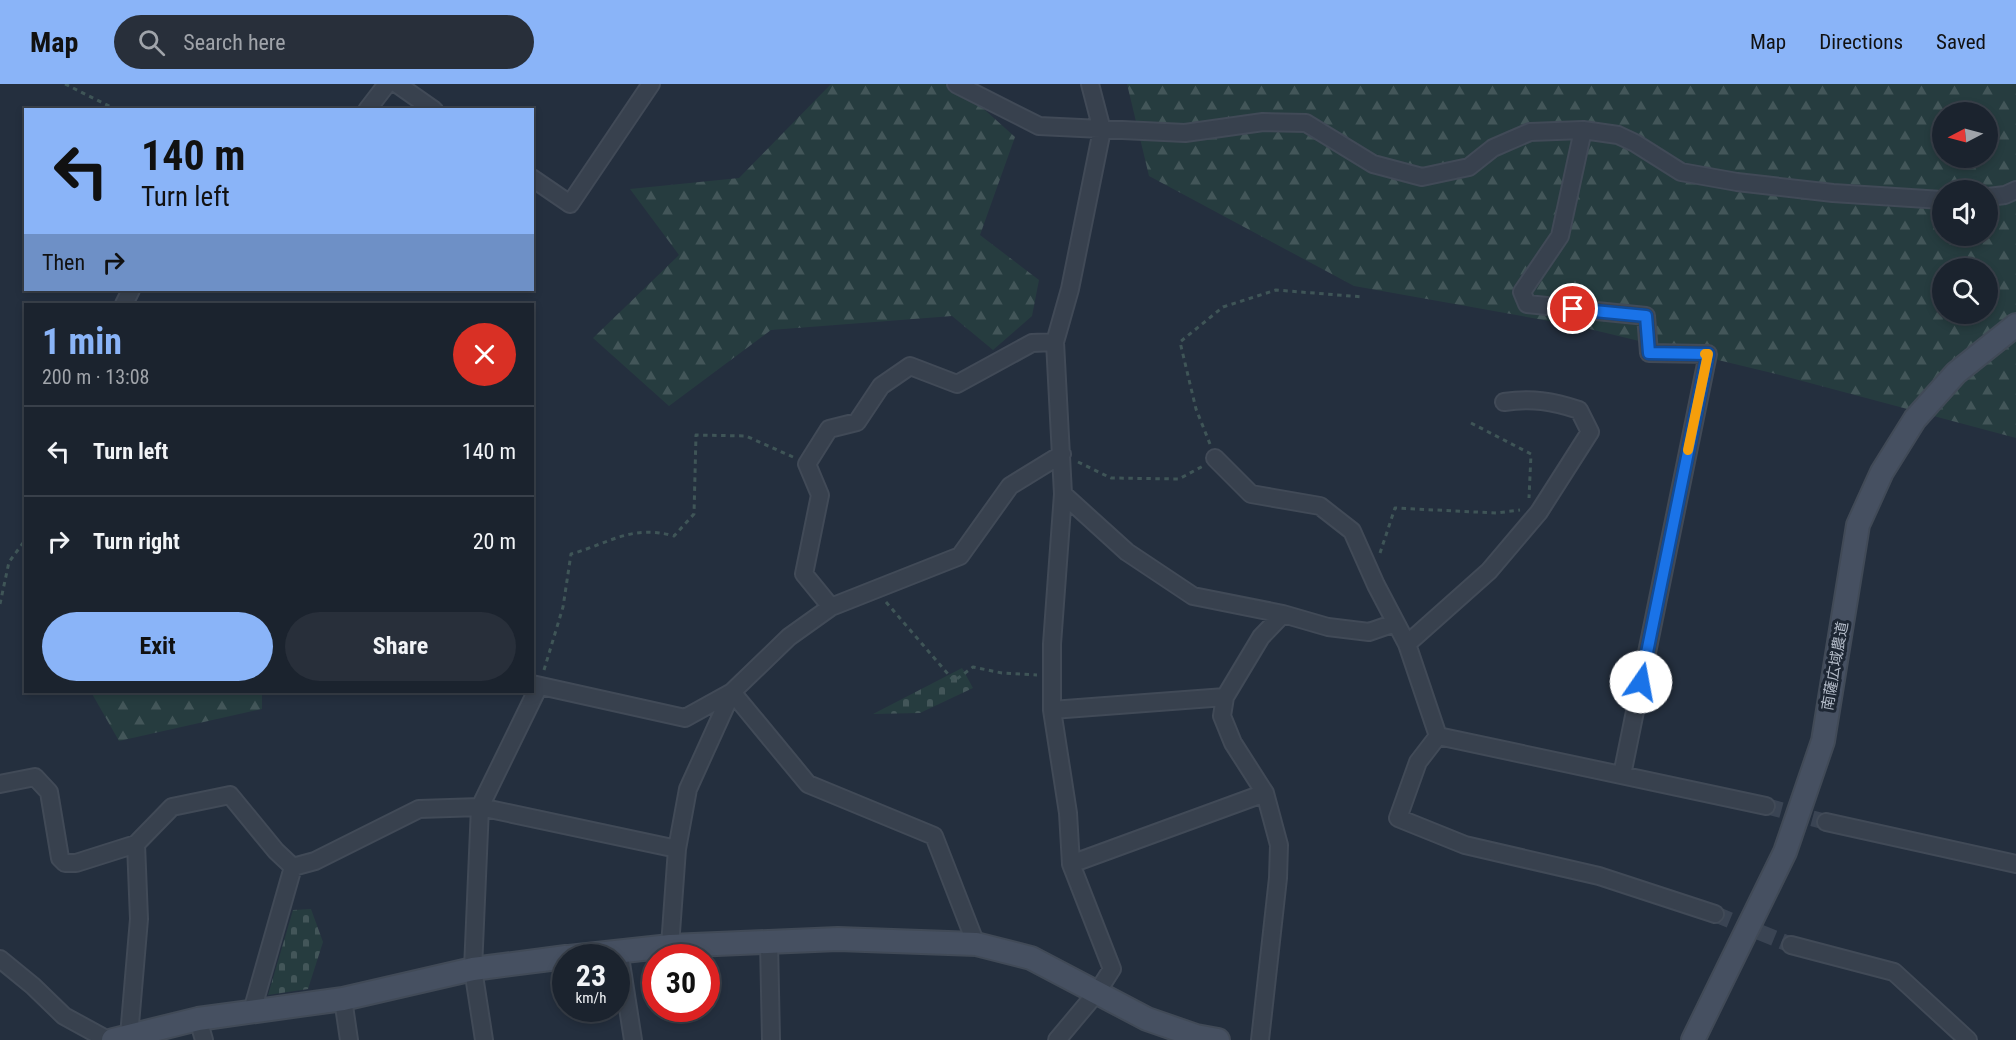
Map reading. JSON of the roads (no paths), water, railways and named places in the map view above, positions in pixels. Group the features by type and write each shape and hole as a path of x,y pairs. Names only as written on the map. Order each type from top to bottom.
{"street":[{"path":"369,108 387,84"},
{"path":"397,84 431,108"},
{"path":"534,179 570,204 651,84"},
{"path":"956,84 1039,126 1185,133 1263,122 1306,123 1373,164 1422,177 1469,168 1493,148 1530,132 1583,130 1618,135 1681,172 1737,182 1833,193 1932,200"},
{"path":"1057,1040 1098,991 1112,969 1071,864 1068,813 1052,710 1063,494 1055,342 1070,289 1102,130 1090,84"},
{"path":"1583,130 1560,236 1522,292 1527,304 1646,316 1649,353 1708,354 1622,775"},
{"path":"1998,196 2016,190"},
{"name":"南薩広域農道","path":"1693,1040 1785,852 1823,741 1858,525 1882,472 1915,419 1956,373 2016,325"},
{"path":"831,607 804,574 820,495 807,464 829,429 857,422 881,386 910,366 957,384 1032,343 1055,342"},
{"path":"1407,644 1489,571 1539,512 1590,432 1579,410 1552,401 1528,399 1504,402"},
{"path":"536,685 685,718 732,692 789,637 831,607 960,556 1010,486 1062,454"},
{"path":"1215,458 1251,494 1320,506 1352,531 1372,578 1407,644 1438,736"},
{"path":"1063,494 1127,552 1193,596 1283,614 1328,627 1369,632 1395,623"},
{"path":"1260,1040 1279,844 1265,793 1233,742 1222,716 1225,697 1261,637 1283,614"},
{"path":"670,944 677,849 688,789 732,692"},
{"path":"732,692 808,784 934,836 976,944"},
{"path":"484,1040 473,969 480,807 532,693"},
{"path":"1052,710 1225,697"},
{"path":"1438,736 1766,806"},
{"path":"1438,736 1418,762 1398,818 1465,845 1599,876 1715,914"},
{"path":"0,784 35,777 49,792 60,858 65,863 76,863 136,844 172,807 230,795 293,867"},
{"path":"1071,864 1265,793"},
{"path":"293,867 315,861 419,809 480,807 677,849"},
{"path":"1826,822 2016,864"},
{"path":"116,1039 139,919 136,844"},
{"path":"252,1011 293,867"},
{"path":"720,944 838,939 976,944 1032,958 1182,1036 1218,1040"},
{"path":"769,942 771,1040"},
{"path":"1791,945 1894,972 1968,1040"},
{"path":"0,959 64,1016 116,1039 201,1029 252,1011 343,999 473,969 552,959"},
{"path":"343,999 350,1040"},
{"path":"630,1021 633,1040"}],"tunnel":[{"path":"1766,806 1826,822"},
{"path":"1715,914 1791,945"}]}
